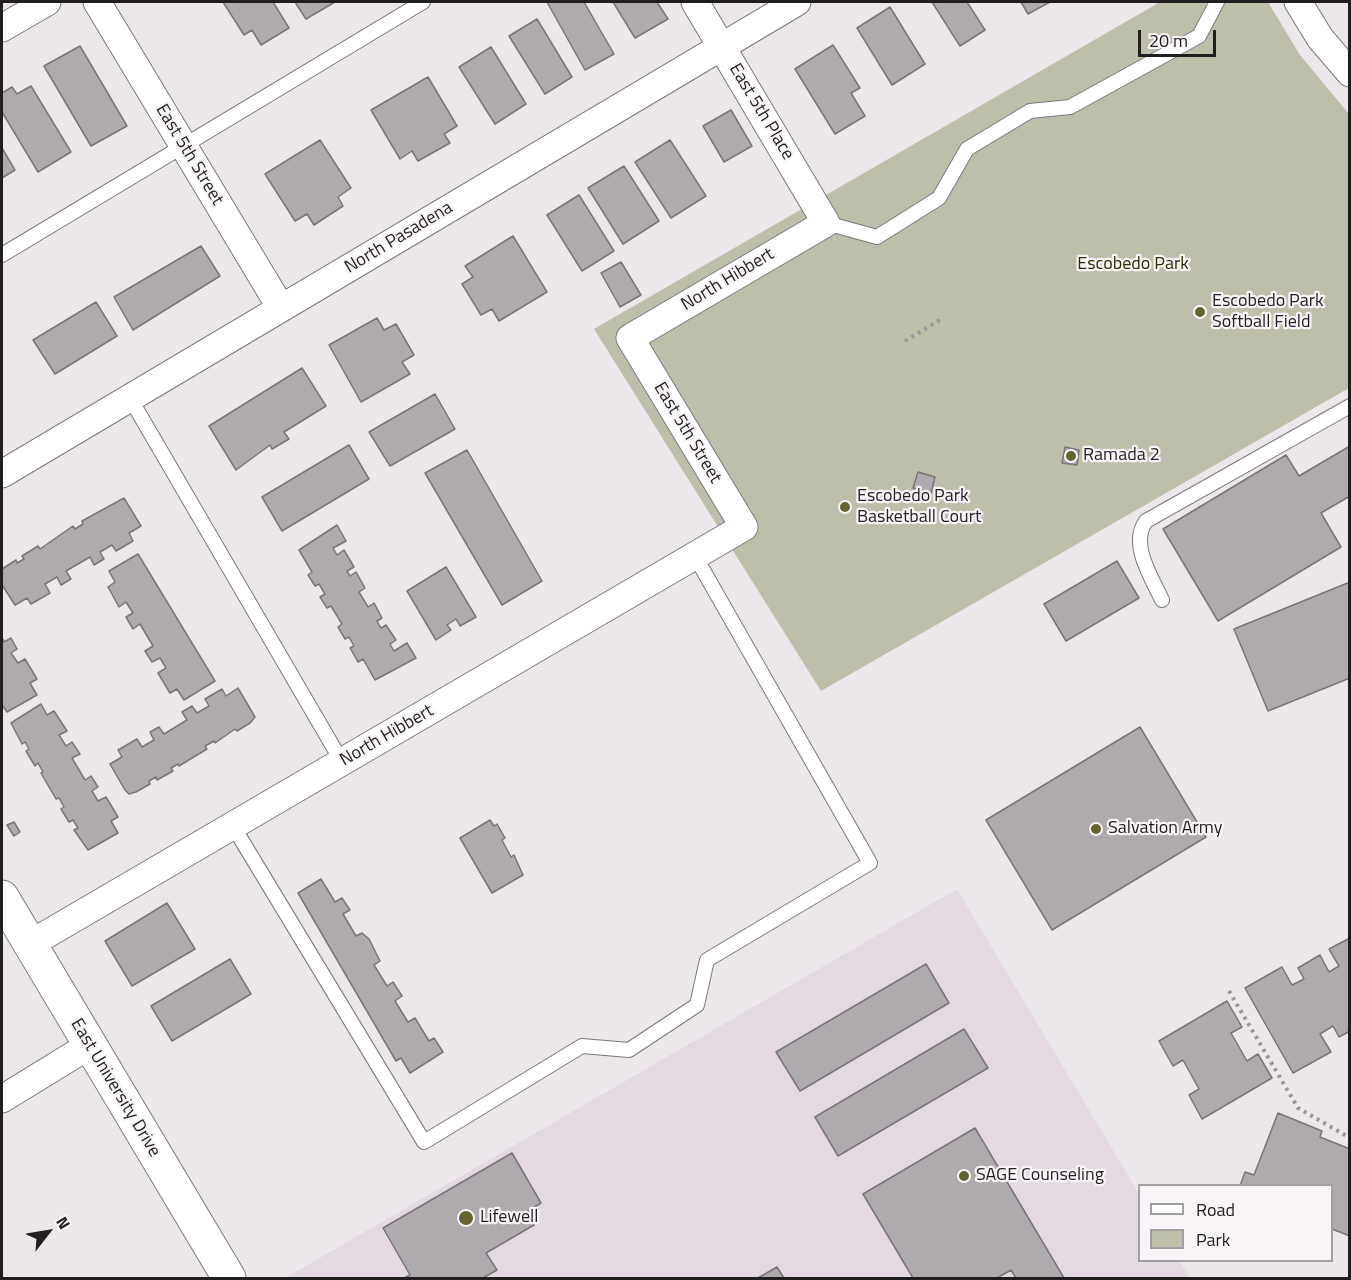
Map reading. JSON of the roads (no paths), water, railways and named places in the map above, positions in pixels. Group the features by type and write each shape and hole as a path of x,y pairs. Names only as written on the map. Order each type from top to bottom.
{"main road":[{"name":"East University Drive","path":"2,897 229,1278"}],"street":[{"path":"2,28 47,2"},
{"name":"East 5th Street","path":"97,2 281,308"},
{"name":"East 5th Place","path":"695,2 826,223"},
{"name":"North Pasadena","path":"2,474 797,2"},
{"path":"1298,2 1320,38 1350,74"},
{"name":"North Hibbert","path":"630,338 826,223"},
{"name":"East 5th Street","path":"630,338 744,527"},
{"name":"North Hibbert","path":"30,944 744,527"},
{"path":"2,1100 90,1045"}],"lane":[{"path":"2,255 423,2"},
{"path":"826,223 876,237 939,198 967,149 1030,111 1070,107 1199,36 1217,2"},
{"path":"130,398 342,762"},
{"path":"1162,600 1143,558 1139,533 1146,521 1350,406"},
{"path":"233,826 424,1142 582,1046 629,1050 697,1005 707,960 870,863 695,556"}],"place":[{"name":"Escobedo Park Softball Field","path":"1200,312"},
{"name":"Ramada 2","path":"1071,456"},
{"name":"Escobedo Park Basketball Court","path":"845,507"},
{"name":"Salvation Army","path":"1096,829"},
{"name":"SAGE Counseling","path":"964,1176"},
{"name":"Lifewell","path":"466,1218"}],"park label":[{"name":"Escobedo Park","path":"1133,265"}]}
